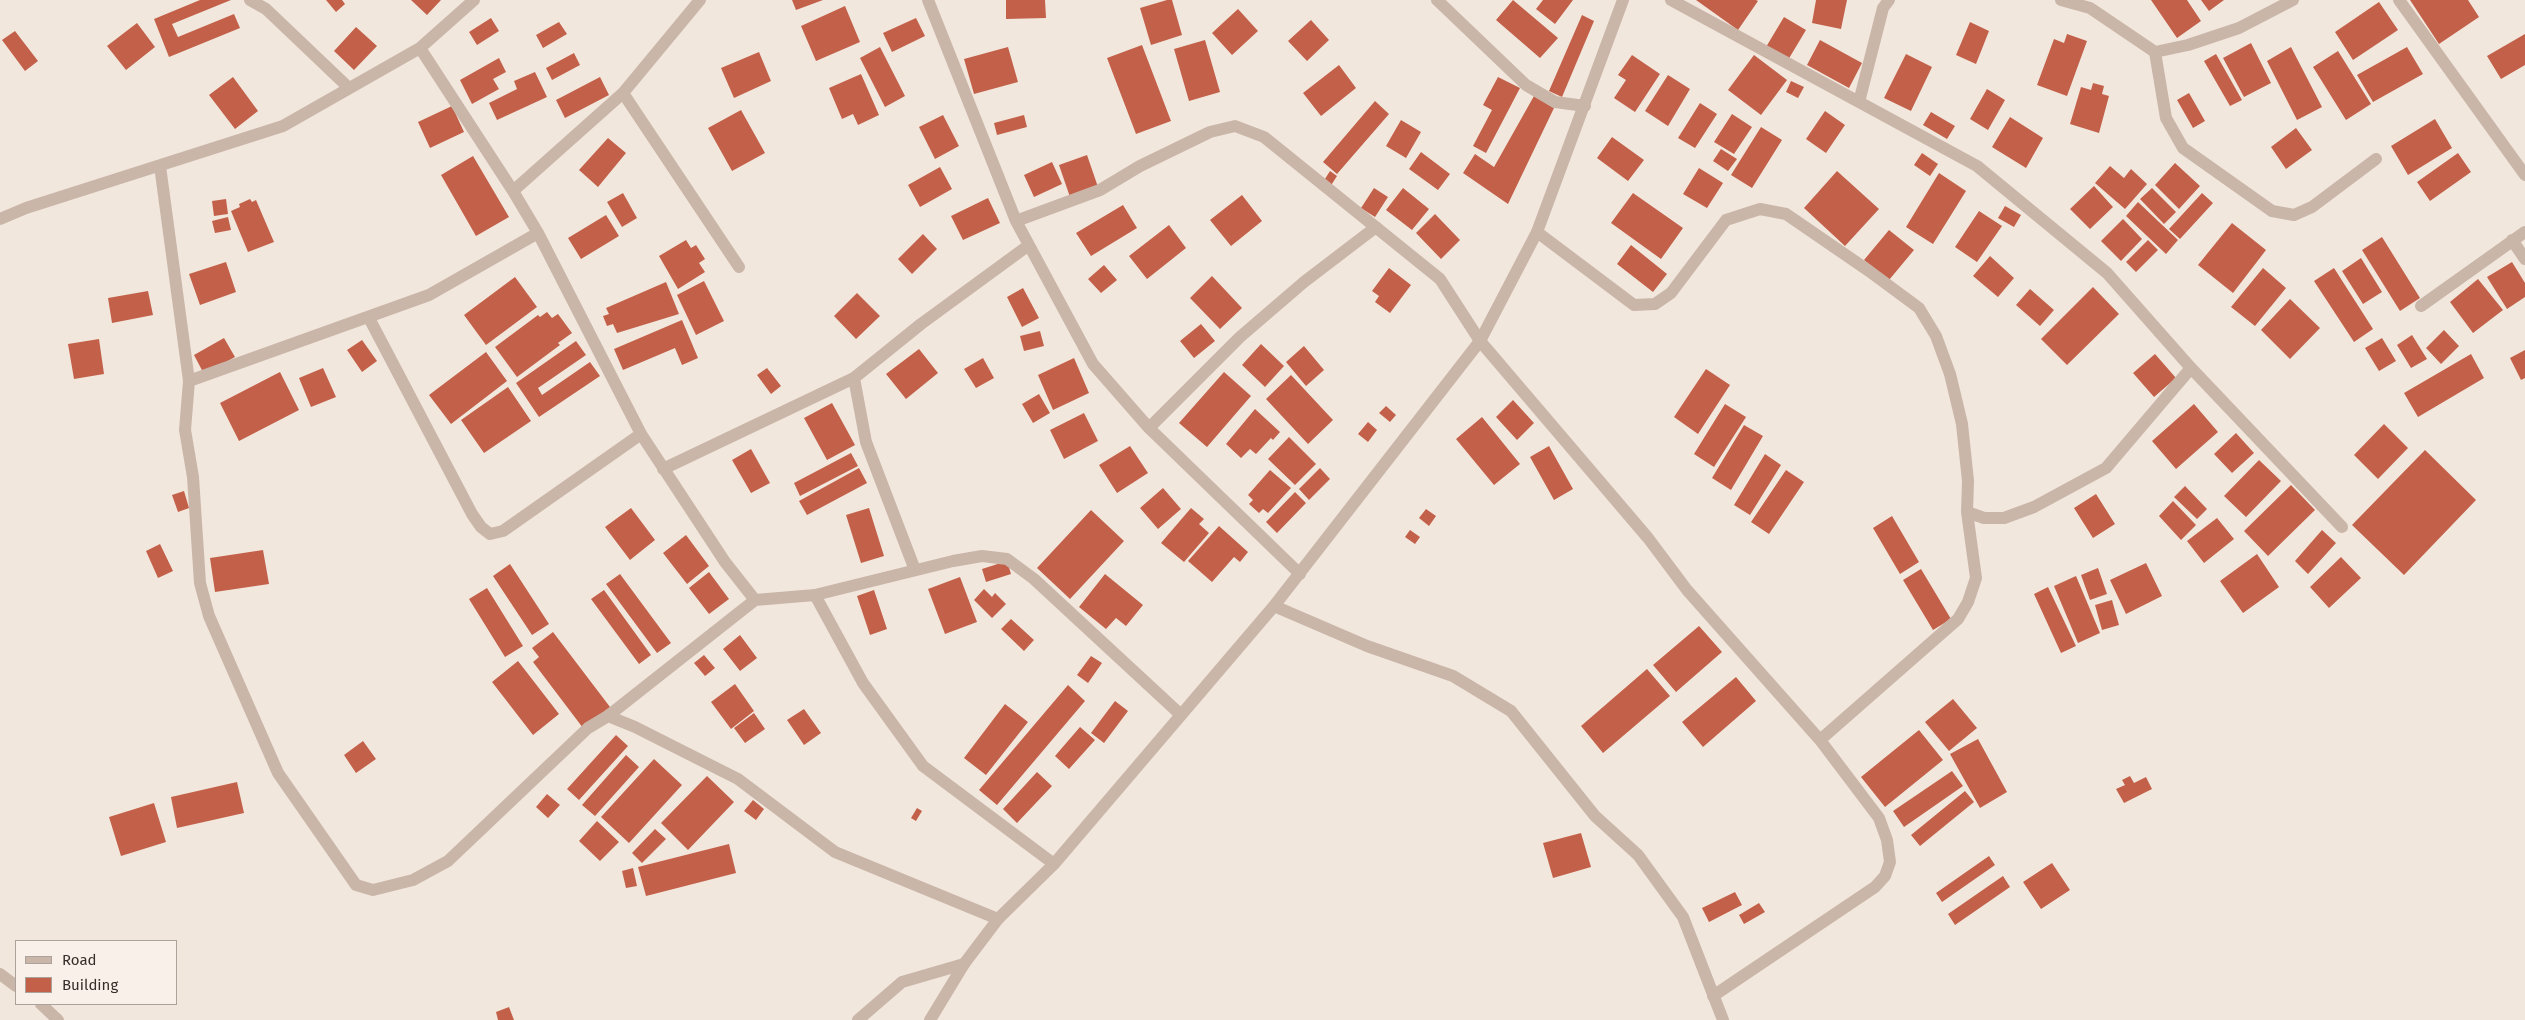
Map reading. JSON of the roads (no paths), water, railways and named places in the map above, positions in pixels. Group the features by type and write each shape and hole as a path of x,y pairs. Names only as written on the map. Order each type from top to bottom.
{"street":[{"path":"250,0 266,9 349,88"},
{"path":"0,219 26,208 283,126 420,48 474,0"},
{"path":"513,191 623,93 700,0"},
{"path":"928,0 1016,221 1094,364 1150,428 1300,574"},
{"path":"1437,0 1526,84 1556,102 1585,106"},
{"path":"930,1020 964,964 998,919 1054,864 1274,606 1480,341 1537,232 1623,0"},
{"path":"1671,0 1977,166 2107,273 2191,368 2342,527"},
{"path":"1859,102 1883,8 1889,0"},
{"path":"2061,0 2090,8 2155,52 2188,45 2239,28 2294,0"},
{"path":"2399,0 2525,174"},
{"path":"420,48 513,191 538,233 641,434 725,562 755,600"},
{"path":"2155,52 2166,118 2182,148 2272,211 2294,215 2312,207 2376,159"},
{"path":"623,93 739,267"},
{"path":"1016,221 1100,190 1140,166 1210,132 1235,126 1264,137 1440,279 1480,341 1648,538 1687,590 1820,740 1879,818 1887,840 1890,862 1885,876 1876,887 1713,996"},
{"path":"160,166 189,380 185,430 193,477 200,583 210,616 278,773 356,885 373,890 413,880 448,861 588,728 608,716 755,600 815,595 915,570 982,556 1007,559 1034,579 1181,715"},
{"path":"1537,232 1634,305 1655,304 1671,293 1726,220 1760,209 1786,214 1870,271 1919,308 1936,336 1950,374 1962,424 1968,482 1967,512 1976,578 1968,602 1958,619 1820,740"},
{"path":"1150,428 1240,337 1304,282 1376,227"},
{"path":"2420,306 2525,232"},
{"path":"189,380 369,318 429,295 538,233"},
{"path":"2512,240 2525,259"},
{"path":"664,469 854,378 921,324 1029,245"},
{"path":"369,318 472,514 481,528 490,534 503,531 641,434"},
{"path":"1967,512 1984,518 2004,518 2034,507 2106,468 2191,368"},
{"path":"854,378 866,442 915,570"},
{"path":"815,595 862,683 923,766 1054,864"},
{"path":"1274,606 1367,646 1453,676 1511,711 1595,816 1638,855 1683,917 1722,1020"},
{"path":"608,716 635,727 738,779 835,852 998,919"},
{"path":"858,1020 902,982 964,964"},
{"path":"0,974 15,985"},
{"path":"42,1005 58,1020"}]}
